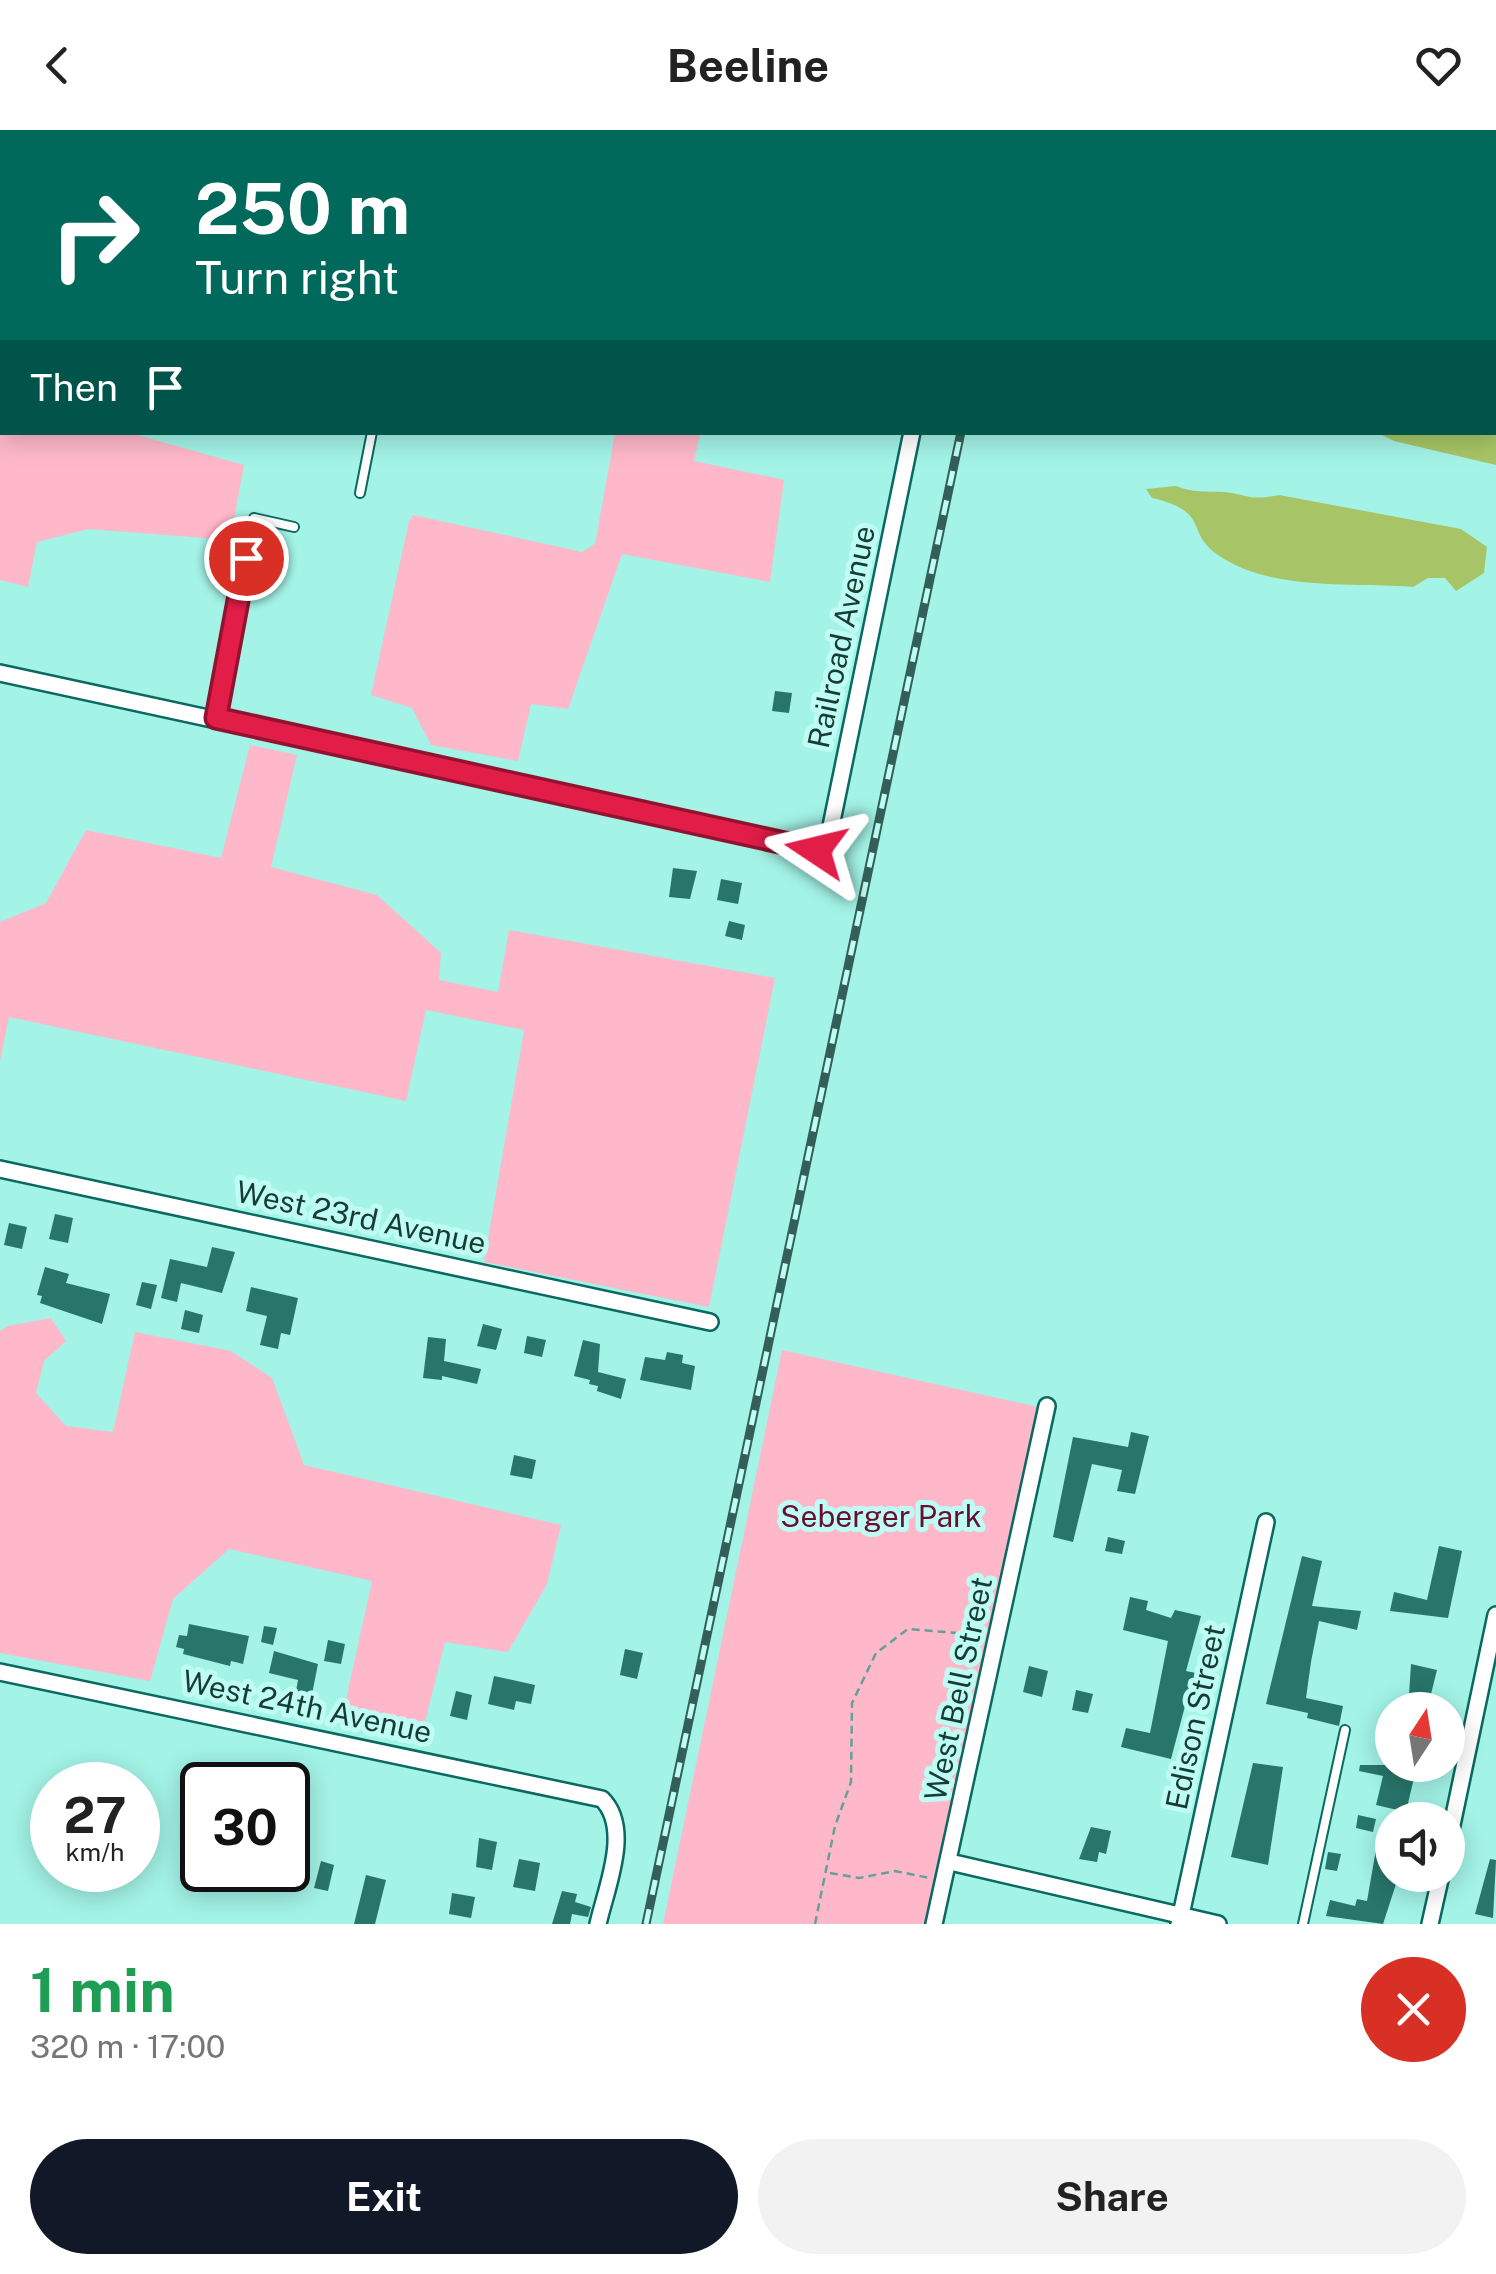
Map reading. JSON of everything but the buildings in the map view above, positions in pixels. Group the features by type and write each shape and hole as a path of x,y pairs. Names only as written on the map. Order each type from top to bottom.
{"street":[{"name":"Railroad Avenue","path":"216,718 780,845 820,849 830,831 911,435"},
{"path":"0,673 216,718"},
{"name":"West 23rd Avenue","path":"0,1169 710,1322"},
{"name":"West Bell Street","path":"934,1924 1047,1406"},
{"name":"Edison Street","path":"1180,1920 1266,1522"},
{"path":"1457,1802 1496,1615"},
{"name":"West 24th Avenue","path":"0,1672 602,1799 614,1814 616,1830 598,1924"},
{"path":"950,1862 1180,1920 1218,1924"},
{"path":"1430,1924 1437,1892"}],"lane":[{"path":"360,493 371,435"},
{"path":"216,718 254,518 294,527"},
{"path":"1303,1924 1344,1730"}],"path":[{"path":"815,1924 835,1826 851,1782 850,1712 876,1653 902,1632 916,1628 998,1640"},
{"path":"828,1873 859,1878 894,1871 945,1882"}],"green space":[{"path":"0,435 137,435 244,465 230,540 89,529 37,542 28,587 0,580"},
{"path":"615,435 700,435 694,461 784,480 770,582 622,554 568,709 531,704 518,761 431,745 412,708 371,695 413,515 582,552 595,544"},
{"path":"250,745 297,755 271,867 377,895 441,953 439,980 498,992 509,930 775,978 709,1307 484,1262 524,1030 426,1010 406,1101 9,1017 0,1061 0,922 46,903 86,830 221,858"},
{"path":"51,1318 66,1341 44,1361 36,1393 66,1426 113,1432 135,1332 231,1351 272,1378 304,1465 561,1525 547,1584 508,1652 445,1642 420,1742 340,1727 372,1581 229,1549 173,1599 150,1681 0,1653 0,1331"},
{"name":"Seberger Park","path":"782,1350 1038,1407 925,1924 663,1924"}],"shaded area":[{"path":"1382,435 1496,435 1496,465"},
{"path":"1176,486 1255,497 1279,495 1461,529 1487,547 1484,573 1456,591 1445,578 1428,578 1413,587 1312,583 1262,575 1218,555 1208,547 1190,516 1152,498 1146,489"}],"railway":[{"path":"646,1924 960,435"}],"route":[{"path":"246,558 216,718 816,850"}]}
